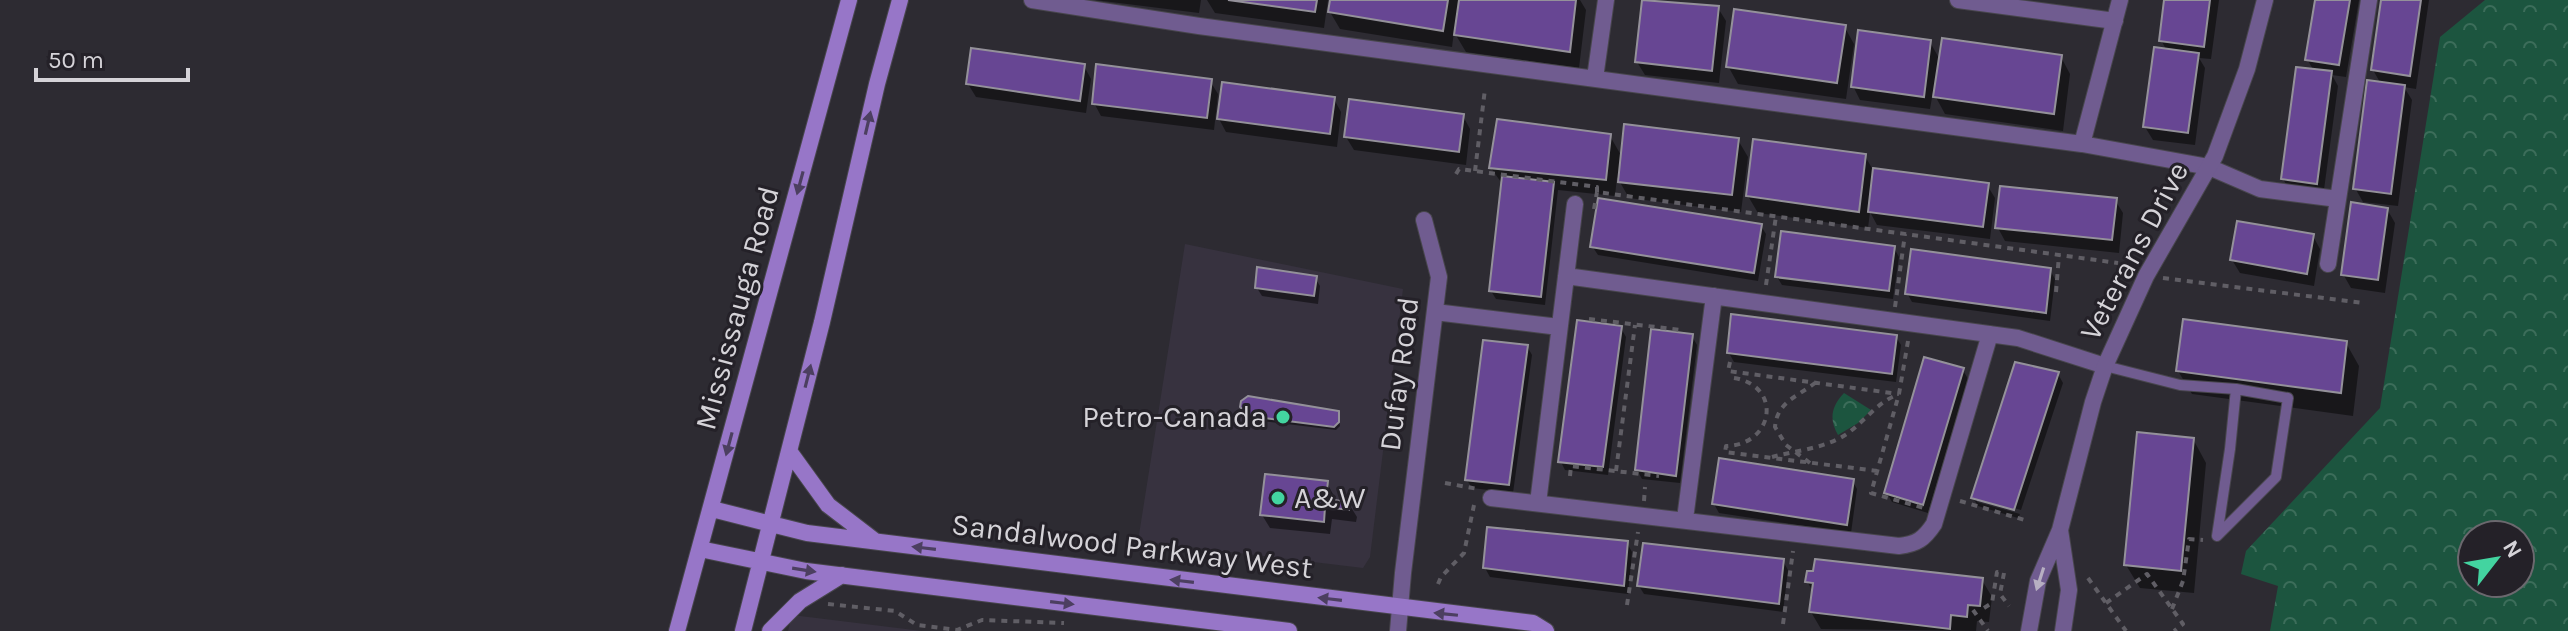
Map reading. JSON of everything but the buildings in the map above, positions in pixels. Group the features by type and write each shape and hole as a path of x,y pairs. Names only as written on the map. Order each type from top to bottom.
{"main road":[{"name":"Mississauga Road","path":"677,631 849,0"},
{"path":"743,631 900,0"},
{"path":"789,451 828,505 876,542"},
{"name":"Sandalwood Parkway West","path":"712,509 807,533 1533,623 1546,631"},
{"path":"700,549 842,575 1196,625 1289,631"},
{"path":"770,631 800,601 842,575"}],"street":[{"path":"1032,0 1215,28 2082,144 2209,167 2260,189 2338,199"},
{"path":"1595,78 1606,0"},
{"path":"1958,0 2115,21"},
{"path":"2082,144 2120,0"},
{"name":"Veterans Drive","path":"2029,631 2038,581 2060,530 2105,366 2146,276 2209,167 2247,69 2265,0"},
{"path":"2328,264 2369,0"},
{"path":"1538,503 1575,204"},
{"name":"Dufay Road","path":"1398,631 1439,277 1424,220"},
{"path":"1566,276 2018,338 2105,366"},
{"path":"1685,519 1714,296"},
{"path":"1435,312 1559,327"},
{"path":"1491,498 1899,546 1914,544 1926,536 1934,524 1990,334"},
{"name":"Veterans Drive","path":"2060,530 2069,590 2063,631"}],"lane":[{"path":"2105,366 2180,385 2236,389 2288,398 2276,477 2217,536"},
{"path":"2217,536 2236,389"}],"path":[{"path":"1475,171 1485,89"},
{"path":"1456,174 1459,169 1570,183 1597,187 1597,192 2118,263"},
{"path":"1765,291 1776,216"},
{"path":"1895,308 1905,234"},
{"path":"2056,292 2059,255"},
{"path":"2146,276 2363,303"},
{"path":"1589,319 1681,330"},
{"path":"1616,471 1635,325"},
{"path":"1907,343 1899,394 1871,493 1926,509"},
{"path":"1730,362 1728,371 1899,394"},
{"path":"1734,378 1746,380 1759,390 1767,415 1755,437 1739,445 1726,446 1725,452 1877,471"},
{"path":"1810,463 1779,436 1775,427 1778,412 1790,399 1817,382"},
{"path":"1770,457 1817,448 1840,438 1888,398 1899,394"},
{"path":"1767,415 1776,418"},
{"path":"1570,476 1571,466 1659,476"},
{"path":"1438,584 1464,553 1478,488 1445,483"},
{"path":"1644,504 1645,487"},
{"path":"1954,499 2028,521"},
{"path":"1627,605 1639,525"},
{"path":"2172,610 2183,581 2189,539 2209,540 2217,536"},
{"path":"1783,624 1794,545"},
{"path":"1984,608 1992,603 1997,572 2004,573 2000,594 2009,606"},
{"path":"2106,603 2147,574 2183,624 2174,631"},
{"path":"2088,578 2126,631"},
{"path":"800,601 895,611 917,625 952,630 982,620 1068,623"},
{"path":"1973,610 1988,631"}],"shaded area":[{"path":"1185,244 1403,289 1370,557 1363,568 1138,541"},
{"path":"792,615 922,631 788,631"}],"green space":[{"path":"2485,0 2568,0 2568,631 2270,631 2278,586 2241,574 2246,551 2380,408 2440,37"},
{"path":"1844,393 1871,410 1858,423 1838,435 1833,424 1833,413"}],"place":[{"name":"Petro-Canada","path":"1283,417"},
{"name":"A&W","path":"1278,498"}]}
